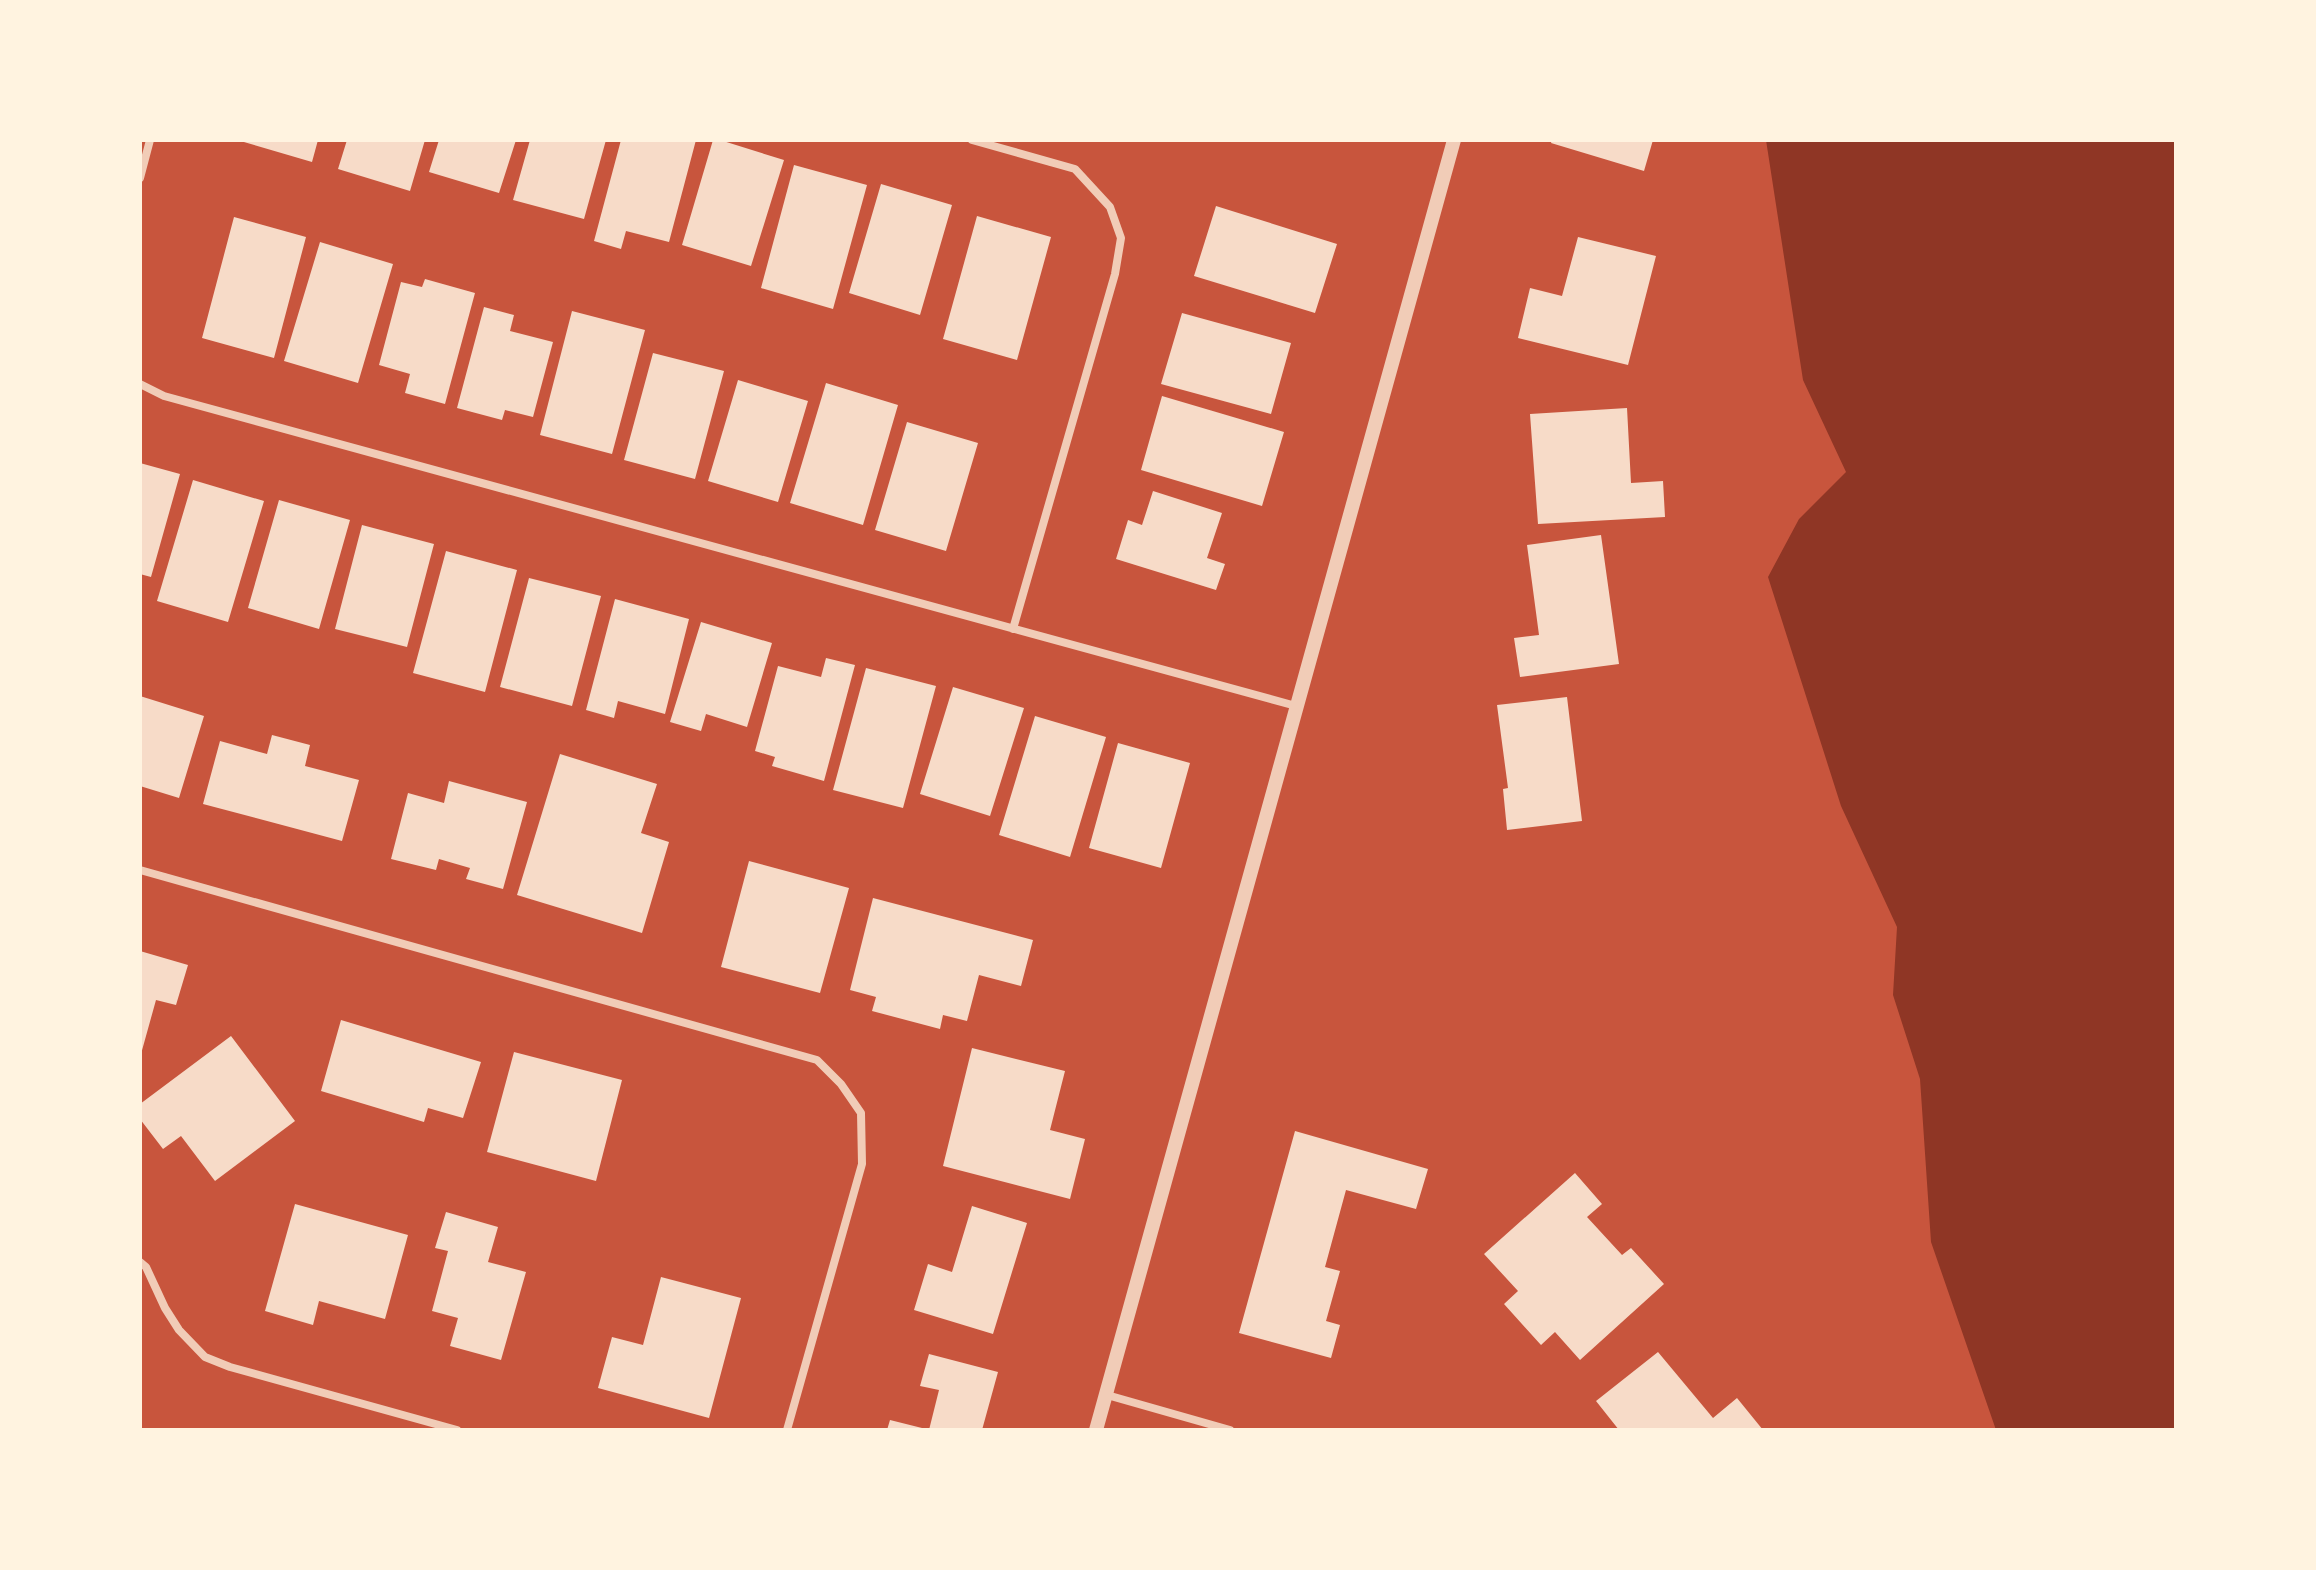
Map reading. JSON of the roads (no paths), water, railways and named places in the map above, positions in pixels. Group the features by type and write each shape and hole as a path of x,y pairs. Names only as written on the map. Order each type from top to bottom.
{"street":[{"path":"140,178 150,140"},
{"path":"972,140 1075,169 1110,207 1121,238 1115,274 1013,629"},
{"path":"1096,1430 1454,140"},
{"path":"140,384 164,396 1296,706"},
{"path":"140,870 817,1060 841,1084 861,1113 862,1164 787,1430"},
{"path":"140,1262 146,1267 179,1330 205,1357 230,1367 457,1430"},
{"path":"1107,1395 1230,1430"}]}
